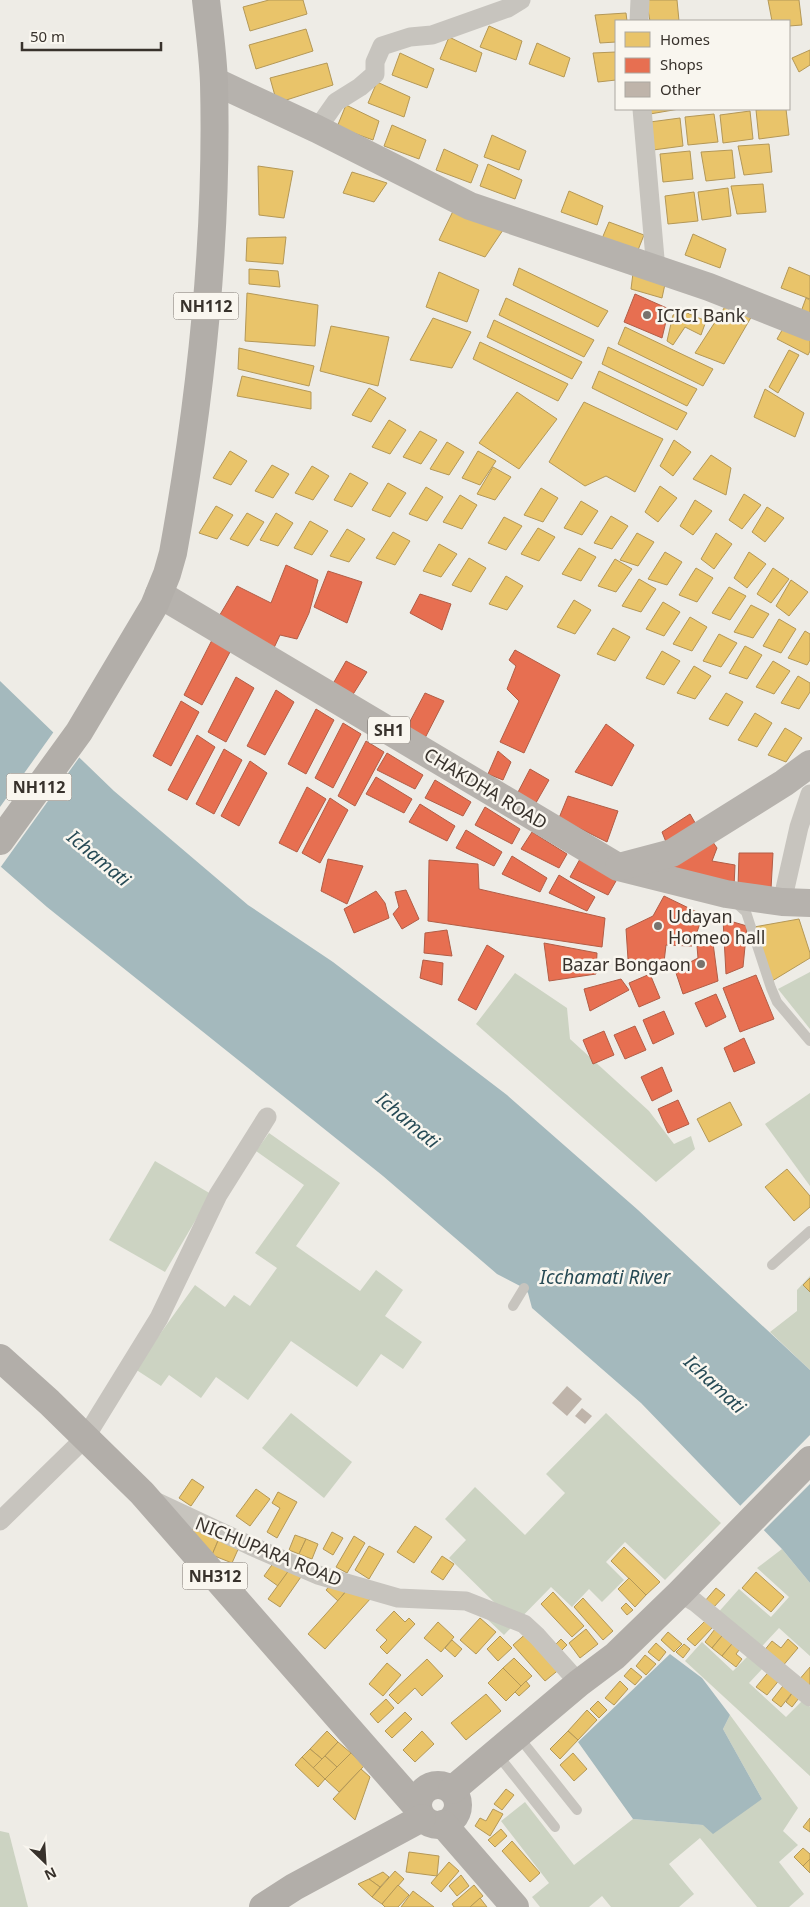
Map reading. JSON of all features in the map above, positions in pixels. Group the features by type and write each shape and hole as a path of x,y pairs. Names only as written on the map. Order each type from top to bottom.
{"highway":[{"name":"NH112","path":"0,841 79,732 159,594 173,553 195,421 214,215 214,81 206,0"},
{"name":"NH312","path":"0,1358 49,1402 142,1493 427,1817 515,1907"},
{"path":"263,1907 294,1887 427,1817 452,1819 458,1810 458,1799 452,1790 579,1683 615,1656 683,1591 810,1460"}],"main road":[{"path":"214,81 317,129 470,206 709,288 810,327"},
{"name":"CHAKDHA ROAD","path":"159,594 618,867 726,894 782,902 810,903"},
{"path":"618,867 672,853 784,783 810,764"}],"street":[{"path":"317,129 336,102 360,87 375,74 375,62 382,46 410,37 432,35 508,8 521,0"},
{"path":"639,20 640,0"},
{"path":"642,110 656,270"},
{"path":"782,902 799,827 810,794"},
{"path":"0,1521 85,1438 159,1318 218,1195 267,1117"},
{"name":"NICHUPARA ROAD","path":"142,1493 162,1506 318,1575 398,1598 466,1601 524,1624 538,1636 579,1683"},
{"path":"683,1591 810,1697"}],"lane":[{"path":"726,894 746,912 777,1002 810,1041"},
{"path":"772,1265 810,1231"},
{"path":"513,1306 524,1288"},
{"path":"517,1736 577,1810"},
{"path":"497,1753 555,1827"}],"green space":[{"path":"810,972 810,1029 778,989"},
{"path":"515,973 567,1008 570,1039 649,1111 674,1144 691,1136 695,1149 656,1182 476,1024"},
{"path":"810,1093 810,1186 765,1124"},
{"path":"269,1133 340,1183 296,1246 360,1291 376,1270 403,1290 385,1316 422,1342 403,1369 381,1354 357,1387 291,1341 248,1400 216,1377 201,1398 169,1375 161,1386 135,1369 195,1285 225,1307 234,1295 250,1306 277,1268 255,1253 304,1185 256,1151"},
{"path":"155,1161 211,1194 165,1272 109,1240"},
{"path":"810,1276 810,1370 770,1332 797,1311 797,1290"},
{"path":"291,1413 352,1462 324,1498 262,1448"},
{"path":"606,1413 721,1523 665,1580 625,1542 606,1562 624,1580 602,1602 589,1589 572,1607 551,1587 504,1635 486,1618 498,1606 449,1558 466,1540 445,1519 475,1487 525,1535 565,1493 546,1474"},
{"path":"782,1549 810,1583 810,1656 779,1628 753,1656 764,1667 749,1683 786,1717 803,1700 810,1707 810,1776 685,1661 702,1642 733,1671 754,1650 716,1615 739,1589 771,1617 789,1597 757,1568"},
{"path":"730,1715 798,1808 783,1831 798,1845 779,1862 804,1894 789,1907 757,1907 700,1838 669,1864 694,1894 679,1907 611,1907 602,1896 589,1907 540,1907 532,1897 549,1883 501,1821 525,1802 574,1865 633,1819 704,1825 762,1799 723,1729"},
{"path":"0,1831 9,1833 28,1907 0,1907"}],"water":[{"name":"Icchamati River","path":"0,681 114,791 248,905 333,962 507,1095 638,1210 810,1370 810,1583 782,1549 641,1403 532,1308 528,1293 524,1288 497,1274 383,1176 47,907 0,866"},
{"path":"670,1654 702,1678 730,1715 723,1729 762,1799 713,1834 703,1825 633,1819 578,1742"}],"pier":[{"path":"55,730 81,755 0,868 0,807"},
{"path":"810,1435 810,1484 762,1532 738,1508"}],"building: Homes":[{"path":"269,0 303,0 307,14 250,31 243,7"},
{"path":"646,0 677,0 679,20 650,20"},
{"path":"768,0 799,0 802,25 790,26 790,20 772,20"},
{"path":"626,13 627,20 615,20 615,42 600,43 595,15"},
{"path":"489,26 522,41 516,60 480,47"},
{"path":"306,29 313,51 256,69 249,45"},
{"path":"449,37 482,53 476,72 440,59"},
{"path":"537,43 570,58 564,77 529,64"},
{"path":"810,50 810,65 799,72 792,58"},
{"path":"615,52 615,80 598,82 593,53"},
{"path":"400,53 434,69 427,88 392,75"},
{"path":"327,63 333,85 277,103 270,78"},
{"path":"377,82 410,97 404,117 368,103"},
{"path":"346,105 379,121 373,140 337,127"},
{"path":"649,110 673,110 650,114"},
{"path":"756,110 786,110 789,135 759,139"},
{"path":"750,111 753,139 723,143 720,115"},
{"path":"714,114 718,142 688,145 685,117"},
{"path":"680,118 683,146 653,150 650,122"},
{"path":"392,125 426,140 419,159 384,146"},
{"path":"492,135 526,151 519,170 484,157"},
{"path":"769,144 772,172 744,175 738,146"},
{"path":"444,149 478,165 471,183 436,170"},
{"path":"732,150 735,178 706,181 701,152"},
{"path":"690,151 693,179 663,182 660,154"},
{"path":"488,164 522,180 515,199 480,186"},
{"path":"258,166 293,171 284,218 259,215"},
{"path":"352,172 387,183 374,202 343,193"},
{"path":"763,184 766,212 737,214 731,186"},
{"path":"728,188 731,216 702,220 698,192"},
{"path":"569,191 603,206 597,225 561,212"},
{"path":"694,192 698,221 668,224 665,196"},
{"path":"455,207 503,230 485,257 439,240"},
{"path":"609,222 644,235 636,255 601,241"},
{"path":"693,234 726,249 720,268 685,255"},
{"path":"286,237 283,264 246,261 247,238"},
{"path":"789,267 810,276 810,299 781,288"},
{"path":"519,268 608,311 598,327 513,285"},
{"path":"249,269 278,271 280,287 249,284"},
{"path":"439,272 479,290 467,322 426,307"},
{"path":"633,273 665,284 662,298 631,289"},
{"path":"247,293 318,305 315,346 245,341"},
{"path":"506,298 594,340 584,357 499,315"},
{"path":"806,298 810,300 810,324 798,320"},
{"path":"728,302 753,314 724,364 695,353"},
{"path":"685,312 706,321 701,335 685,327 673,345 667,341 673,315"},
{"path":"433,318 471,332 452,368 410,360"},
{"path":"494,320 582,362 572,379 487,337"},
{"path":"785,325 810,336 810,351 808,355 777,339"},
{"path":"331,326 389,337 378,386 320,371"},
{"path":"625,327 713,369 703,386 618,344"},
{"path":"480,342 568,384 558,401 473,359"},
{"path":"608,347 697,389 687,406 602,364"},
{"path":"239,348 314,366 309,386 238,369"},
{"path":"789,350 799,355 778,393 769,387"},
{"path":"599,371 687,413 677,430 592,388"},
{"path":"242,376 311,392 311,409 237,396"},
{"path":"369,388 386,398 371,422 352,415"},
{"path":"765,389 804,413 795,437 754,417"},
{"path":"517,392 557,419 519,469 479,443"},
{"path":"584,402 663,439 635,492 606,476 585,486 549,462"},
{"path":"389,420 406,430 390,454 372,447"},
{"path":"420,431 437,440 421,464 403,457"},
{"path":"674,440 691,452 673,476 660,466"},
{"path":"447,442 464,452 449,475 430,469"},
{"path":"230,451 247,461 231,485 213,478"},
{"path":"478,451 496,461 480,485 462,478"},
{"path":"711,455 731,468 726,495 693,479"},
{"path":"272,465 289,474 273,498 255,491"},
{"path":"312,466 329,476 313,500 295,493"},
{"path":"493,467 511,477 495,500 477,494"},
{"path":"350,473 368,483 352,507 334,500"},
{"path":"388,483 406,493 390,517 372,510"},
{"path":"660,486 677,498 658,522 645,512"},
{"path":"426,487 443,497 427,521 409,514"},
{"path":"541,488 558,498 543,522 524,515"},
{"path":"744,494 761,505 742,529 729,520"},
{"path":"460,495 477,505 462,529 443,522"},
{"path":"695,500 712,511 693,535 680,526"},
{"path":"581,501 598,511 582,535 564,528"},
{"path":"216,506 233,515 217,539 199,533"},
{"path":"767,507 784,518 765,542 752,532"},
{"path":"247,513 264,522 248,546 230,539"},
{"path":"276,513 293,523 278,546 260,540"},
{"path":"611,516 628,526 612,549 594,543"},
{"path":"504,517 522,526 506,550 488,543"},
{"path":"310,521 328,531 312,555 294,548"},
{"path":"538,528 555,537 539,561 521,554"},
{"path":"347,529 365,539 349,562 330,556"},
{"path":"393,532 410,541 395,565 376,558"},
{"path":"637,533 654,542 638,566 620,560"},
{"path":"716,533 732,544 714,569 701,559"},
{"path":"439,544 457,554 441,577 423,571"},
{"path":"579,548 596,557 581,581 562,574"},
{"path":"665,552 682,562 667,585 648,579"},
{"path":"749,552 766,564 747,588 734,578"},
{"path":"469,558 486,568 471,592 452,585"},
{"path":"615,559 632,569 616,592 598,586"},
{"path":"696,568 713,578 697,602 679,595"},
{"path":"773,568 789,579 771,603 757,594"},
{"path":"506,576 523,586 507,610 489,604"},
{"path":"639,579 656,589 641,612 622,606"},
{"path":"791,580 808,592 789,616 776,606"},
{"path":"729,587 746,596 730,620 712,613"},
{"path":"574,600 591,610 575,634 557,627"},
{"path":"663,602 680,612 664,636 646,629"},
{"path":"751,605 769,614 753,638 734,632"},
{"path":"690,617 707,627 692,651 673,644"},
{"path":"779,619 796,629 781,653 763,646"},
{"path":"613,628 630,637 615,661 597,654"},
{"path":"805,631 810,634 810,660 807,665 788,658"},
{"path":"719,634 737,643 721,667 703,661"},
{"path":"745,646 762,655 747,679 729,673"},
{"path":"662,651 680,661 664,685 646,678"},
{"path":"773,661 790,671 774,694 756,687"},
{"path":"694,666 711,676 695,699 677,693"},
{"path":"798,676 810,683 810,692 799,709 781,703"},
{"path":"726,693 743,702 728,726 709,719"},
{"path":"755,713 772,723 757,747 738,740"},
{"path":"785,728 802,738 786,762 768,755"},
{"path":"799,919 810,958 772,981 754,927"},
{"path":"730,1102 742,1125 709,1142 697,1119"},
{"path":"787,1169 810,1196 810,1207 794,1221 765,1187"},
{"path":"810,1278 810,1292 803,1285"},
{"path":"192,1479 204,1487 191,1506 179,1498"},
{"path":"256,1489 270,1499 250,1526 236,1516"},
{"path":"278,1492 297,1502 277,1538 267,1532 280,1508 272,1503"},
{"path":"194,1525 220,1536 212,1555 189,1536"},
{"path":"415,1526 432,1537 414,1563 397,1552"},
{"path":"332,1532 343,1538 333,1555 323,1549"},
{"path":"295,1535 306,1539 299,1554 289,1550"},
{"path":"220,1536 240,1545 232,1563 212,1555"},
{"path":"354,1536 365,1543 347,1573 336,1567"},
{"path":"306,1539 318,1544 312,1559 299,1554"},
{"path":"369,1546 384,1554 369,1579 355,1570"},
{"path":"624,1547 660,1582 646,1595 611,1561"},
{"path":"442,1556 454,1564 443,1580 431,1572"},
{"path":"274,1562 288,1572 278,1586 264,1576"},
{"path":"292,1566 303,1574 280,1607 268,1599"},
{"path":"756,1572 784,1597 771,1612 742,1588"},
{"path":"629,1578 646,1595 635,1607 618,1589"},
{"path":"333,1582 345,1592 338,1601 326,1590"},
{"path":"350,1587 371,1598 325,1649 308,1634"},
{"path":"716,1588 725,1595 713,1608 705,1601"},
{"path":"553,1592 584,1626 572,1637 541,1604"},
{"path":"583,1598 613,1631 603,1640 574,1607"},
{"path":"626,1603 633,1610 627,1615 621,1608"},
{"path":"394,1611 405,1622 409,1618 415,1624 387,1654 380,1647 387,1640 376,1630"},
{"path":"480,1618 496,1632 476,1654 460,1640"},
{"path":"705,1621 712,1628 695,1646 687,1639"},
{"path":"438,1622 454,1637 441,1652 424,1638"},
{"path":"718,1625 726,1631 712,1648 705,1642"},
{"path":"586,1629 598,1644 580,1658 569,1643"},
{"path":"529,1631 561,1668 545,1681 513,1645"},
{"path":"726,1631 736,1639 722,1656 712,1648"},
{"path":"668,1632 682,1644 674,1652 661,1640"},
{"path":"500,1636 512,1648 498,1661 487,1649"},
{"path":"561,1639 567,1645 561,1651 555,1645"},
{"path":"736,1639 743,1645 736,1654 742,1659 736,1667 722,1656"},
{"path":"788,1639 798,1648 781,1668 763,1652 772,1641 781,1648"},
{"path":"452,1640 462,1649 455,1657 445,1648"},
{"path":"656,1643 666,1652 659,1661 648,1652"},
{"path":"684,1644 690,1649 683,1658 676,1652"},
{"path":"645,1655 656,1664 646,1675 636,1666"},
{"path":"514,1658 532,1676 521,1686 503,1668"},
{"path":"427,1659 443,1676 422,1696 415,1688 398,1704 389,1695"},
{"path":"387,1663 401,1675 383,1696 369,1684"},
{"path":"810,1667 810,1685 798,1681"},
{"path":"503,1668 521,1686 506,1701 488,1683"},
{"path":"631,1668 642,1677 635,1685 624,1676"},
{"path":"771,1669 781,1678 767,1695 756,1687"},
{"path":"526,1681 530,1686 519,1696 515,1692"},
{"path":"620,1681 628,1689 614,1705 605,1698"},
{"path":"786,1682 795,1689 781,1707 772,1700"},
{"path":"795,1689 802,1694 792,1707 786,1702"},
{"path":"486,1694 501,1711 466,1740 451,1723"},
{"path":"386,1699 394,1708 378,1723 370,1714"},
{"path":"598,1701 607,1710 599,1718 590,1709"},
{"path":"587,1710 597,1720 578,1740 568,1731"},
{"path":"405,1712 412,1719 392,1738 385,1731"},
{"path":"327,1731 338,1742 322,1759 310,1749"},
{"path":"422,1731 434,1744 415,1762 403,1750"},
{"path":"568,1731 578,1740 560,1759 550,1749"},
{"path":"338,1742 351,1753 337,1767 325,1756"},
{"path":"310,1749 322,1759 313,1768 302,1757"},
{"path":"351,1753 364,1766 339,1792 325,1779"},
{"path":"573,1753 587,1769 574,1781 560,1765"},
{"path":"325,1756 337,1767 325,1779 313,1768"},
{"path":"302,1757 325,1779 318,1787 295,1765"},
{"path":"361,1769 370,1777 355,1820 333,1799"},
{"path":"506,1789 514,1795 502,1810 494,1804"},
{"path":"493,1809 503,1814 490,1836 475,1826 480,1818 486,1821"},
{"path":"810,1818 810,1832 803,1827"},
{"path":"501,1829 507,1836 495,1847 488,1840"},
{"path":"512,1841 540,1873 530,1882 502,1851"},
{"path":"803,1848 810,1854 810,1859 803,1866 794,1857"},
{"path":"409,1852 439,1856 437,1876 406,1872"},
{"path":"810,1859 810,1873 803,1866"},
{"path":"449,1862 459,1871 441,1892 431,1883"},
{"path":"395,1871 404,1879 382,1904 372,1897"},
{"path":"383,1872 389,1877 380,1887 369,1879"},
{"path":"461,1875 469,1886 457,1896 449,1886"},
{"path":"369,1879 380,1887 372,1897 358,1884"},
{"path":"398,1885 409,1895 398,1907 385,1907 382,1904"},
{"path":"474,1885 483,1896 470,1907 454,1907 452,1904"},
{"path":"413,1891 434,1907 401,1907"},
{"path":"480,1898 487,1907 470,1907"}],"building: Shops":[{"name":"ICICI Bank","path":"635,294 669,309 662,338 624,322"},
{"path":"286,565 318,580 309,613 297,639 280,635 273,650 218,618 237,586 271,603"},
{"path":"328,571 362,582 347,623 314,607"},
{"path":"420,594 451,604 442,630 410,613"},
{"path":"212,640 230,652 202,705 184,695"},
{"path":"515,650 560,675 524,753 500,742 519,701 507,689 516,666 509,660"},
{"path":"346,661 367,672 352,696 330,689"},
{"path":"236,677 254,688 226,742 208,732"},
{"path":"276,690 294,702 265,755 247,746"},
{"path":"425,693 444,701 424,740 406,729"},
{"path":"181,701 199,712 171,766 153,756"},
{"path":"316,709 334,720 306,774 288,764"},
{"path":"343,723 361,734 333,788 315,778"},
{"path":"606,724 634,745 612,786 575,772"},
{"path":"197,735 215,747 187,800 168,790"},
{"path":"366,741 384,752 355,806 338,796"},
{"path":"224,749 242,760 214,814 196,804"},
{"path":"498,751 511,762 503,780 488,774"},
{"path":"387,753 423,775 415,789 377,770"},
{"path":"250,761 267,773 239,826 221,816"},
{"path":"530,769 549,780 533,808 515,798"},
{"path":"376,777 412,799 404,813 366,794"},
{"path":"435,780 471,802 463,816 425,798"},
{"path":"307,787 326,799 297,852 279,843"},
{"path":"568,796 618,811 607,842 559,818"},
{"path":"330,798 348,810 320,863 302,853"},
{"path":"420,804 455,826 447,841 409,822"},
{"path":"485,807 520,829 512,844 475,825"},
{"path":"690,814 698,828 668,847 662,832"},
{"path":"466,830 502,852 494,866 456,848"},
{"path":"532,832 567,854 559,868 521,849"},
{"path":"708,835 717,848 712,861 735,865 734,887 654,873"},
{"path":"739,853 773,853 771,889 738,888"},
{"path":"512,856 547,878 540,892 502,874"},
{"path":"328,859 363,866 347,904 321,891"},
{"path":"580,859 616,881 608,895 570,877"},
{"path":"429,860 478,864 479,889 605,918 602,947 428,921"},
{"path":"559,875 595,897 587,911 549,893"},
{"path":"406,890 419,919 402,929 393,914 399,907 395,892"},
{"path":"376,891 385,903 389,918 354,933 344,909"},
{"path":"664,896 703,915 692,946 666,945 663,971 628,959 626,929 653,916"},
{"path":"723,919 747,926 743,967 726,974"},
{"path":"447,930 452,956 424,953 425,933"},
{"path":"544,943 597,953 596,974 549,981"},
{"name":"Bazar Bongaon","path":"713,943 718,981 683,994 675,970 698,958 697,946"},
{"path":"487,945 504,956 476,1010 458,1000"},
{"path":"423,960 443,963 442,985 420,978"},
{"path":"650,974 660,998 639,1007 629,983"},
{"path":"756,975 774,1019 740,1032 723,988"},
{"path":"621,979 629,990 590,1011 584,989"},
{"path":"716,994 726,1017 706,1027 695,1003"},
{"path":"664,1011 674,1034 653,1044 643,1020"},
{"path":"635,1026 646,1050 625,1059 614,1035"},
{"path":"604,1031 614,1055 593,1064 583,1040"},
{"path":"744,1038 755,1063 734,1072 724,1048"},
{"path":"662,1067 672,1091 652,1101 641,1077"},
{"path":"678,1100 689,1124 668,1133 658,1109"}],"building: Other":[{"path":"567,1386 582,1399 567,1416 552,1403"},
{"path":"582,1408 592,1416 585,1424 575,1416"}],"place":[{"name":"ICICI Bank","path":"647,315"},
{"name":"Udayan Homeo hall","path":"658,926"},
{"name":"Bazar Bongaon","path":"701,964"}],"water label":[{"name":"Ichamati","path":"99,858"},
{"name":"Ichamati","path":"408,1120"},
{"name":"Ichamati","path":"715,1384"}]}
